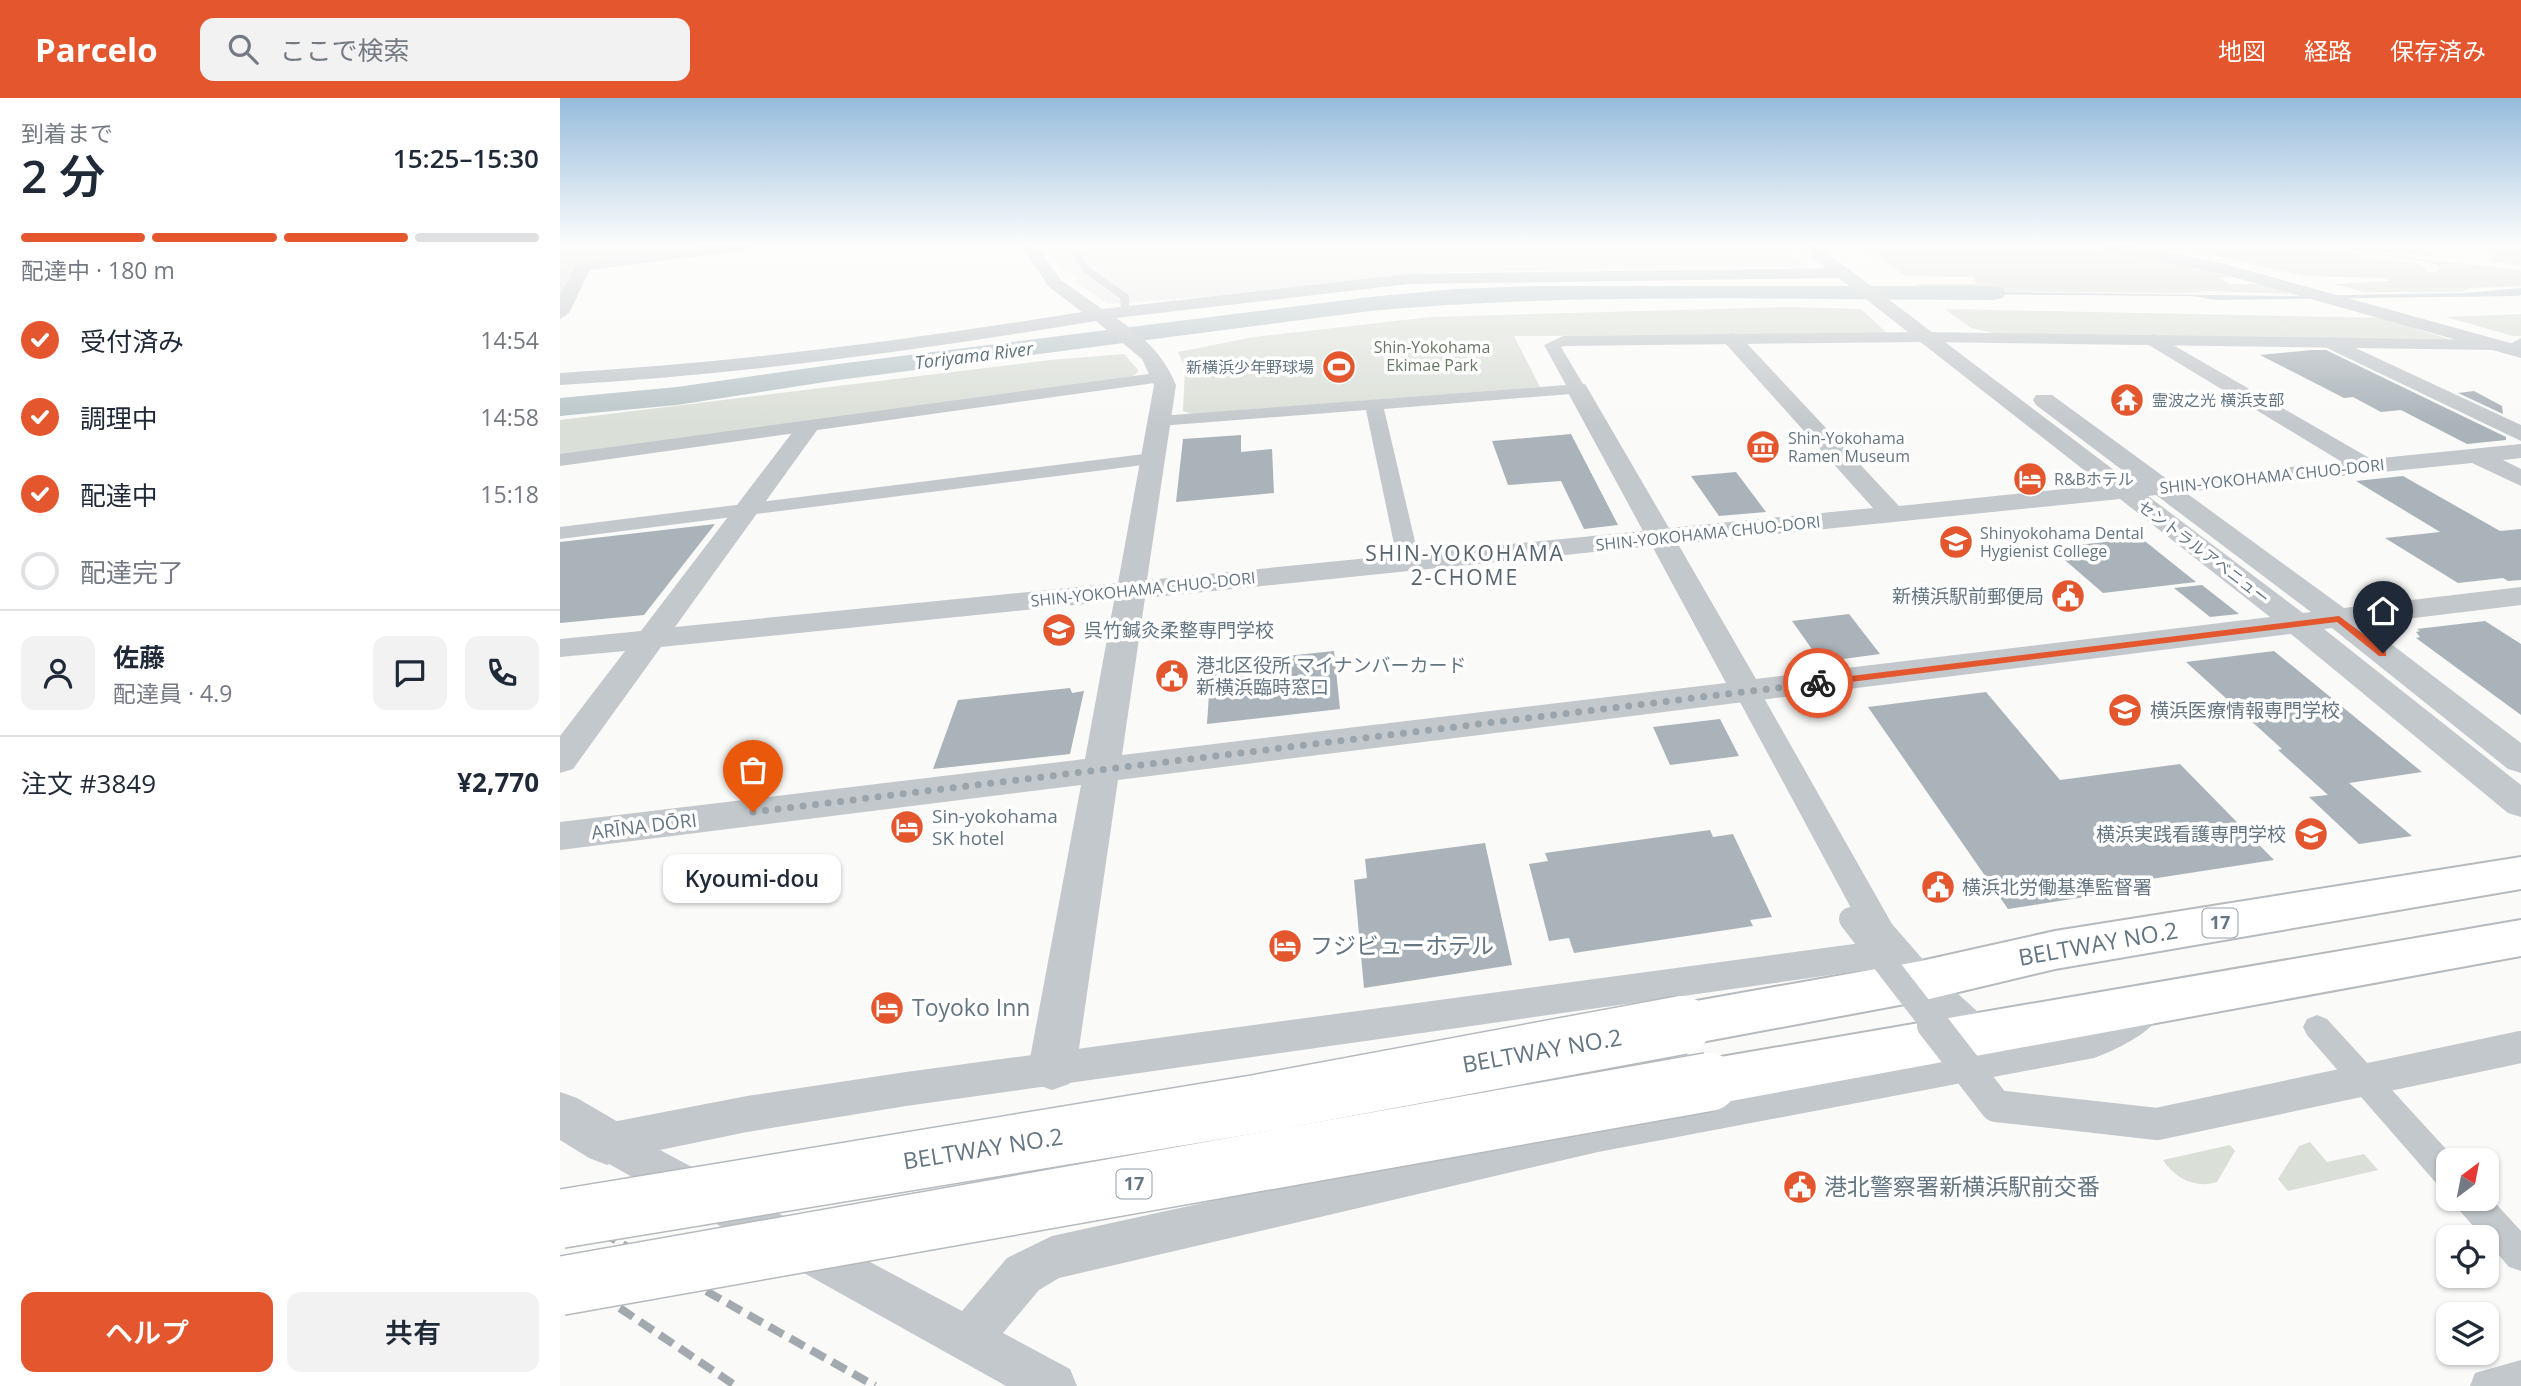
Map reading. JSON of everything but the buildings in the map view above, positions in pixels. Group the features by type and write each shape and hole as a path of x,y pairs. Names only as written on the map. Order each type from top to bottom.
{"main road":[{"name":"BELTWAY NO.2","path":"560,1219 1255,1104 1921,981 2055,950 2521,873"},
{"name":"17","path":"560,1286 2521,938"}],"street":[{"path":"1052,1069 1164,395 1163,377 1145,350 1085,305"},
{"path":"560,379 665,373 1212,305"},
{"name":"セントラルアベニュー","path":"1897,305 1923,337 2298,624 2521,804"},
{"name":"セントラルアベニュー","path":"1915,305 2164,487 2521,761"},
{"path":"2357,305 2494,345"},
{"path":"2381,305 2520,346"},
{"path":"1977,1034 1921,981 1880,933 1748,691 1552,345 1555,342 1958,337 2520,346"},
{"path":"1732,340 1892,514"},
{"path":"2154,340 2368,467"},
{"path":"2332,343 2521,435"},
{"path":"560,460 1163,377"},
{"path":"1159,421 1577,389"},
{"path":"1374,405 1409,562"},
{"path":"560,761 808,426"},
{"name":"SHIN-YOKOHAMA CHUO-DORI","path":"560,648 2521,451"},
{"path":"2476,456 2521,479"},
{"path":"560,533 1152,459"},
{"name":"ARĪNA DŌRI","path":"560,836 2521,596"},
{"path":"1851,919 2001,1113 2158,1124 2521,1047"},
{"path":"607,1142 747,1114 1052,1069 1861,957 1921,981"},
{"path":"967,1340 1023,1274 1052,1258 1598,1134 2094,1042 2158,1003"},
{"path":"2316,1027 2436,1160"},
{"path":"560,1114 1053,1386"},
{"path":"2481,1211 2521,1255"},
{"path":"2488,1386 2521,1378"}],"green space":[{"name":"Shin-Yokohama Ekimae Park","path":"1785,307 1861,309 1888,334 1514,336 1540,387 1192,414 1183,411 1185,368 1178,352 1254,337 1431,317"},
{"path":"1945,309 2383,318 2451,340 2003,335 1971,328"},
{"path":"2521,314 2521,336 2446,317"},
{"path":"1124,354 1139,371 1128,380 560,456 560,420 1050,360"},
{"path":"2310,1142 2327,1162 2364,1154 2378,1170 2288,1191 2278,1179 2299,1146"},
{"path":"2230,1145 2235,1151 2217,1182 2209,1184 2193,1183 2180,1177 2163,1160"}],"waterway":[{"name":"Toriyama River","path":"560,407 677,396 838,372 1361,305"}],"railway":[{"path":"560,1209 875,1386"},
{"path":"560,1268 736,1386"}],"way so far":[{"path":"753,812 1818,683"}],"place":[{"name":"新横浜少年野球場","path":"1339,367"},
{"name":"霊波之光 横浜支部","path":"2127,400"},
{"name":"Shin-Yokohama Ramen Museum","path":"1763,447"},
{"name":"R&Bホテル","path":"2030,479"},
{"name":"Shinyokohama Dental Hygienist College","path":"1956,542"},
{"name":"新横浜駅前郵便局","path":"2068,596"},
{"name":"呉竹鍼灸柔整専門学校","path":"1059,630"},
{"name":"港北区役所 マイナンバーカード 新横浜臨時窓口","path":"1172,676"},
{"name":"横浜医療情報専門学校","path":"2125,710"},
{"name":"Kyoumi-dou","path":"753,812"},
{"name":"Sin-yokohama SK hotel","path":"907,827"},
{"name":"横浜実践看護専門学校","path":"2311,834"},
{"name":"横浜北労働基準監督署","path":"1938,887"},
{"name":"フジビューホテル","path":"1285,946"},
{"name":"Toyoko Inn","path":"887,1008"},
{"name":"港北警察署新横浜駅前交番","path":"1800,1187"}],"district":[{"name":"SHIN-YOKOHAMA 2-CHOME","path":"1465,566"}],"route":[{"path":"1818,683 2339,619 2383,653"}]}
